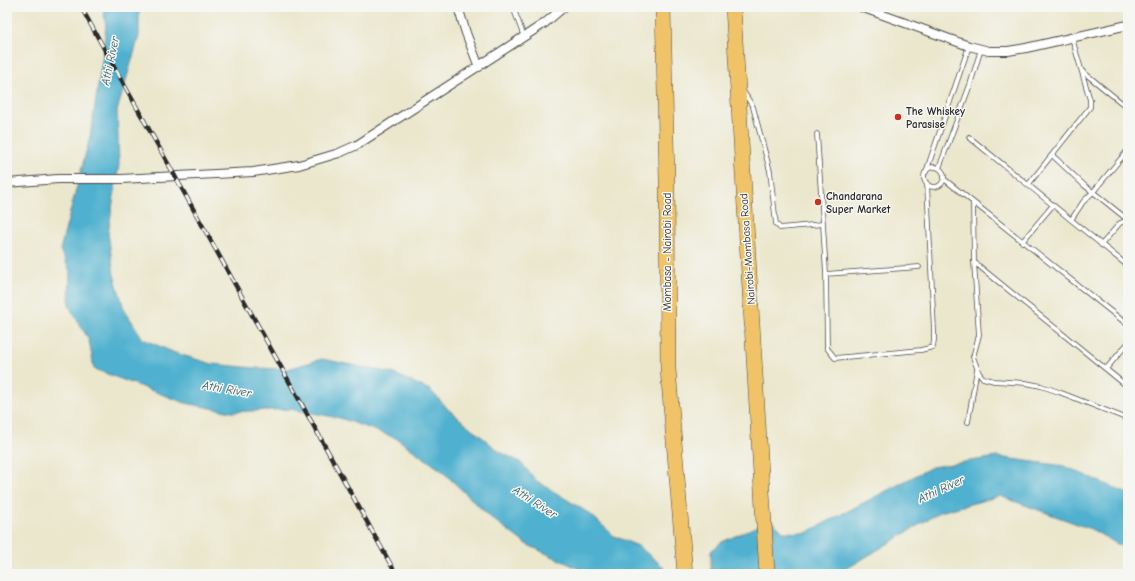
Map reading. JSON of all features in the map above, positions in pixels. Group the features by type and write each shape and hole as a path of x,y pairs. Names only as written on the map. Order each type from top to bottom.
{"highway":[{"name":"Mombasa - Nairobi Road","path":"663,7 667,180 667,349 685,574"},
{"name":"Nairobi-Mombasa Road","path":"733,7 767,574"}],"street":[{"path":"458,7 479,67"},
{"path":"7,183 58,179 121,179 253,172 299,165 339,153 357,145 479,67 545,23 564,7"},
{"path":"861,7 969,46 989,51 1008,51 1128,25"}],"lane":[{"path":"513,7 524,37"},
{"path":"1028,185 1090,107 1090,100 1072,38"},
{"path":"817,134 826,274 827,348 835,358 921,350 933,347 934,331 927,183 925,180 926,172 969,46"},
{"path":"939,168 970,85 981,49"},
{"path":"1082,71 1128,108"},
{"path":"737,81 753,107 770,171 776,224 780,228 823,224"},
{"path":"969,137 1128,266"},
{"path":"1071,220 1083,202 1128,150"},
{"path":"1052,155 1085,186 1128,220"},
{"path":"926,172 930,168 939,168 944,175 944,179 1128,325"},
{"path":"927,183 935,187 942,183 944,179"},
{"path":"973,202 974,262 979,335 973,357 977,369 983,378 994,381 1026,383 1041,386 1128,419"},
{"path":"1022,242 1053,205"},
{"path":"1102,245 1120,223 1128,220"},
{"path":"974,262 1128,387"},
{"path":"826,274 919,266"},
{"path":"1106,370 1128,343"},
{"path":"968,422 977,369"}],"water":[{"name":"Athi River","path":"103,7 139,7 139,36 117,111 119,165 108,233 114,275 124,309 143,339 175,353 212,364 254,368 288,369 322,359 392,373 430,390 449,410 500,452 520,462 537,481 590,514 614,536 638,546 670,574 590,574 526,544 490,517 441,470 396,438 340,418 290,409 232,412 185,403 94,369 89,340 69,306 70,271 60,250 90,137 106,26"},
{"name":"Athi River","path":"997,457 1064,466 1128,494 1128,550 1091,529 1000,496 940,512 838,574 703,574 711,570 711,551 722,542 771,520 783,532 806,533 932,467"}],"railway":[{"path":"81,7 396,574"}],"place":[{"name":"The Whiskey Parasise","path":"898,117"},
{"name":"Chandarana Super Market","path":"818,202"}]}
